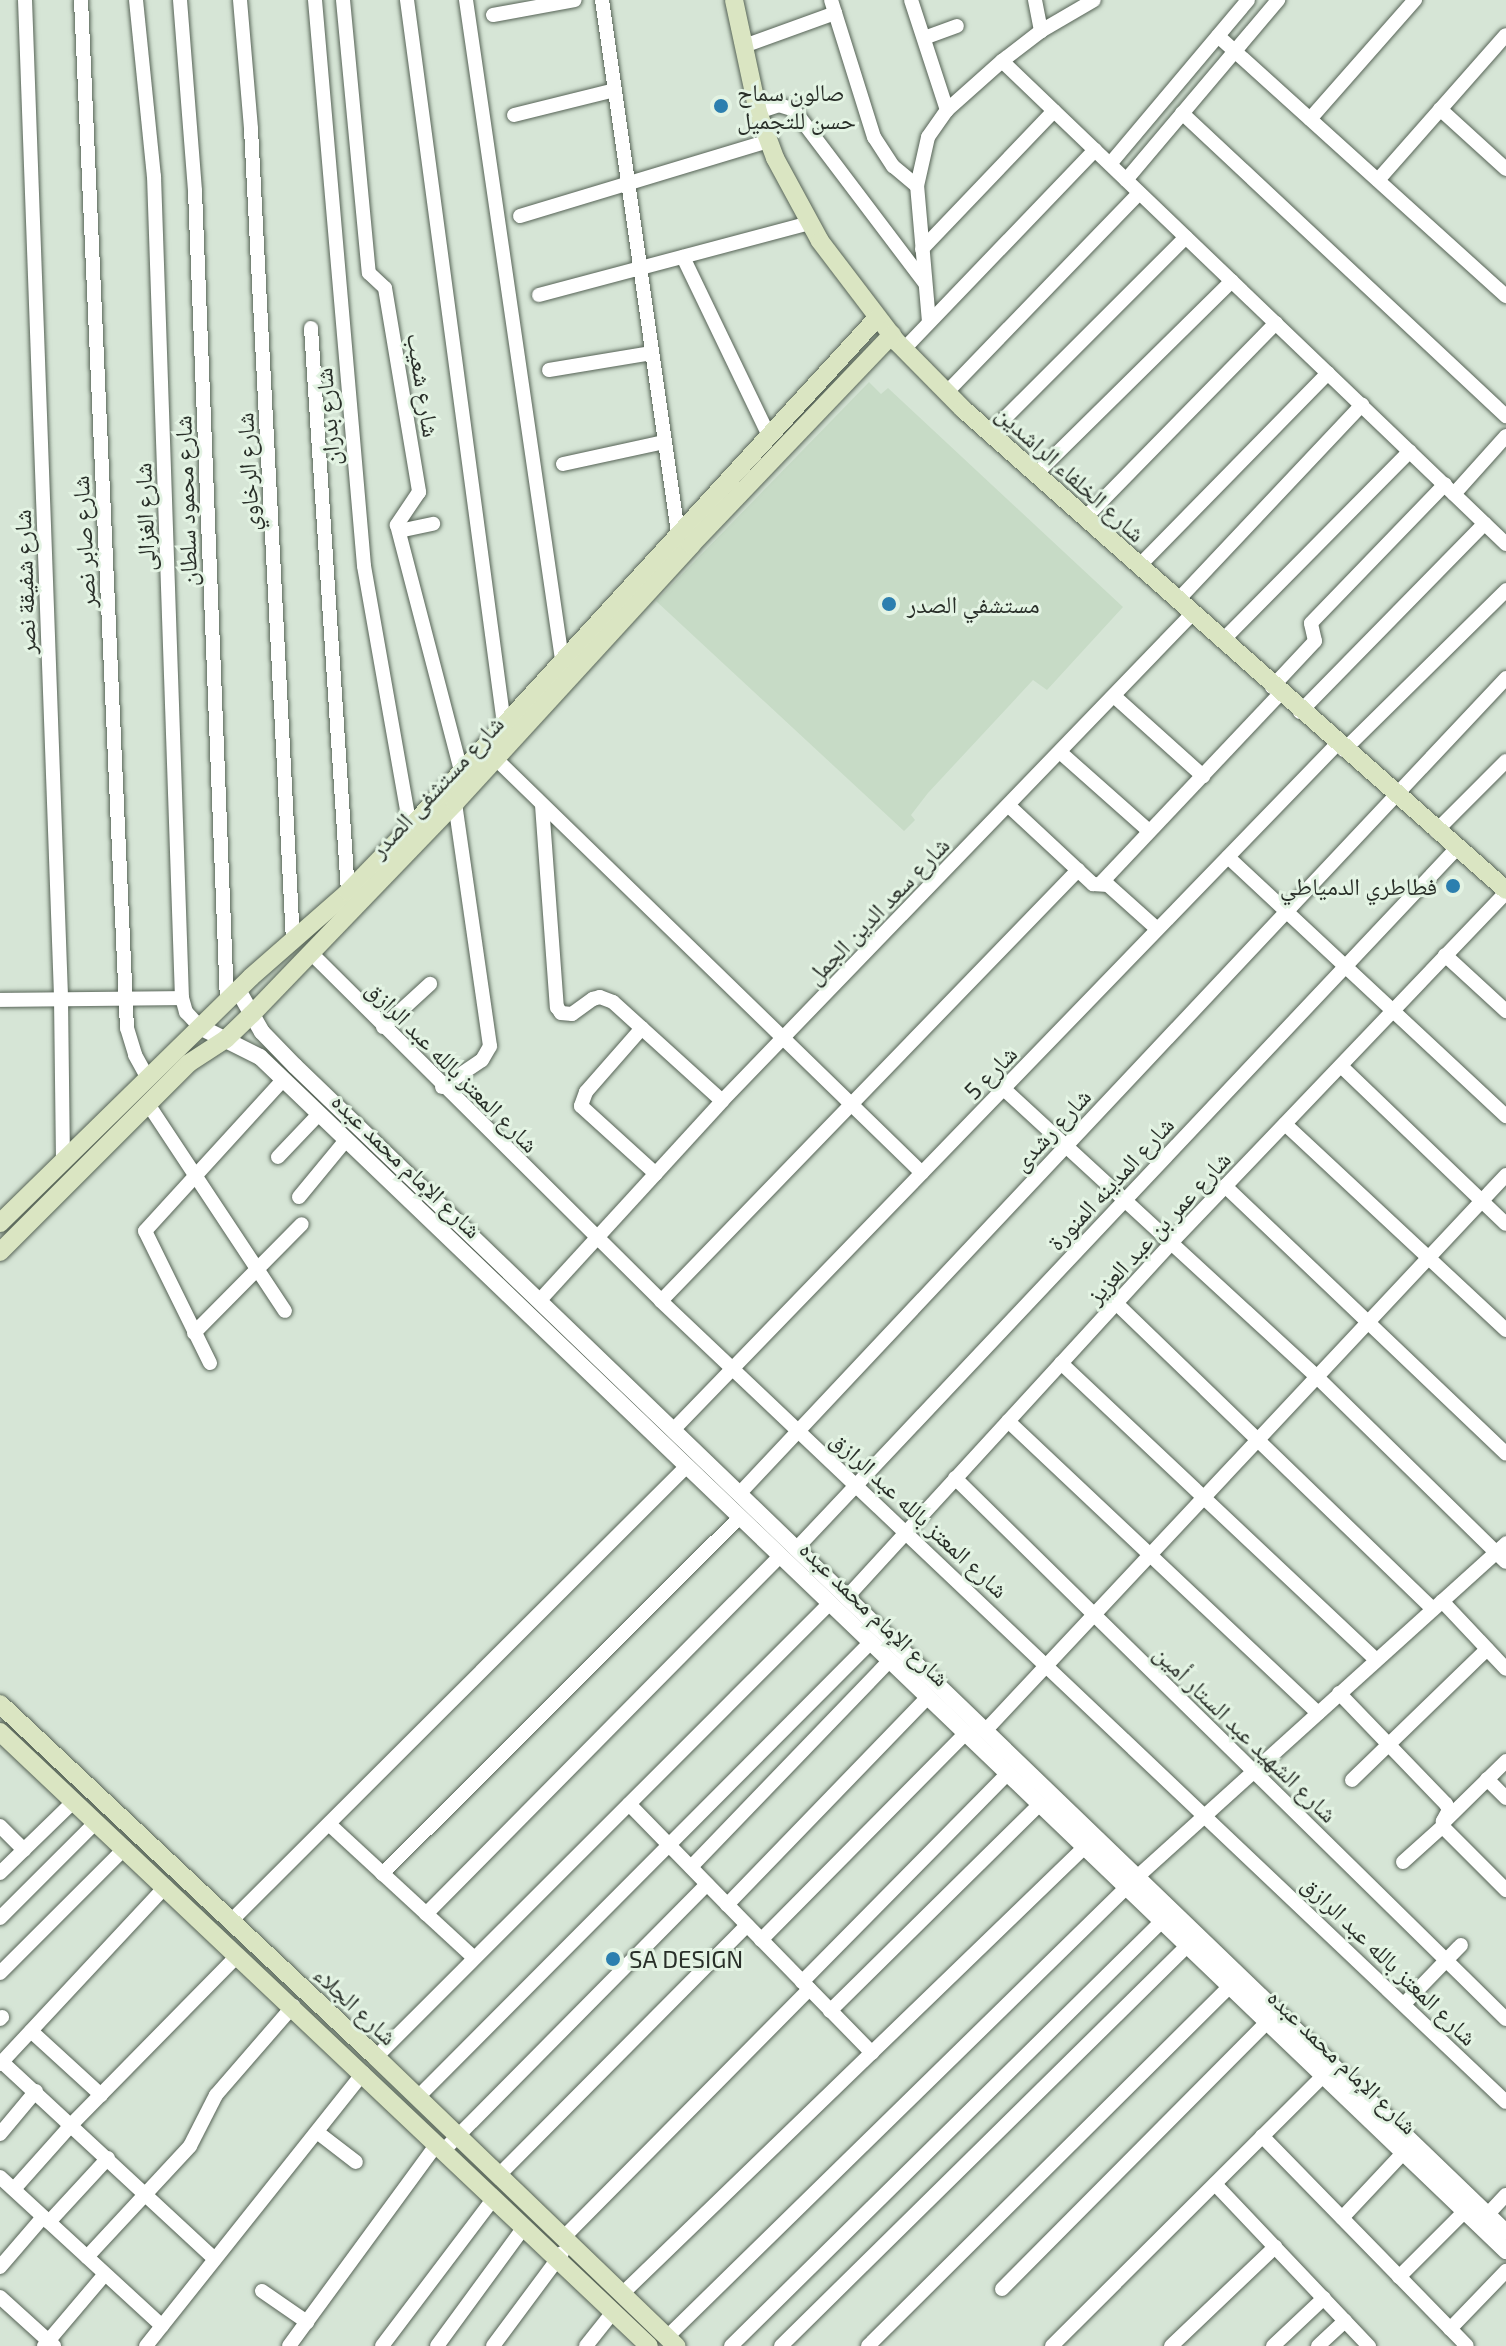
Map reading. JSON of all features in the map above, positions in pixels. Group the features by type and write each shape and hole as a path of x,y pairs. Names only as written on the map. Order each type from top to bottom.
{"main road":[{"name":"شارع الخلفاء الراشدين","path":"734,0 758,112 769,141 809,223 877,318 946,393 1300,712 1506,891"},
{"name":"شارع مستشفى الصدر","path":"0,1223 239,989 348,892 877,318"},
{"name":"شارع مستشفى الصدر","path":"0,1252 148,1104 199,1056 226,1039 252,1014 455,803 691,545 898,342"},
{"path":"239,989 267,998"},
{"path":"184,1043 199,1056"},
{"name":"شارع الجلاء","path":"0,1704 376,2057 672,2342"},
{"name":"شارع الجلاء","path":"1,1734 166,1886 649,2346"},
{"path":"197,1916 210,1901"}],"street":[{"name":"شارع شفيقة نصر","path":"25,0 61,998 63,1162"},
{"name":"شارع صابر نصر","path":"81,0 127,1028 135,1055 148,1078"},
{"name":"شارع الغزالى","path":"136,0 154,176 182,998 186,1012 200,1027"},
{"name":"شارع محمود سلطان","path":"180,0 195,191 239,989"},
{"name":"شارع الرخاوي","path":"240,0 253,161 293,942"},
{"name":"شارع بدران","path":"315,0 359,520 410,828"},
{"name":"شارع شعيب","path":"343,0 369,273 385,288 419,492 398,521 399,531"},
{"path":"407,0 504,724"},
{"path":"466,0 562,660"},
{"path":"493,15 575,0"},
{"path":"602,0 678,533"},
{"path":"911,0 947,110"},
{"path":"1035,0 1041,31"},
{"path":"929,322 917,186 928,137 947,110 1002,61 1041,31 1094,0"},
{"path":"1110,164 1248,0"},
{"path":"1126,180 1278,0"},
{"path":"1310,119 1415,0"},
{"path":"744,46 833,7 874,137 893,166 917,186"},
{"path":"924,38 957,26"},
{"path":"1378,180 1506,35"},
{"path":"1218,36 1506,296"},
{"path":"1002,61 1506,544"},
{"path":"514,115 615,90"},
{"path":"758,112 779,105 794,110 925,283"},
{"path":"1440,109 1506,169"},
{"path":"922,249 1054,111"},
{"path":"1182,113 1506,416"},
{"path":"520,216 769,141"},
{"path":"898,342 929,322 1095,150"},
{"path":"946,393 1139,193"},
{"path":"539,295 809,223"},
{"path":"990,433 1186,237"},
{"path":"683,257 768,434"},
{"path":"1036,474 1232,281"},
{"path":"1085,518 1276,323"},
{"path":"311,328 348,892"},
{"path":"549,370 652,353"},
{"path":"1139,566 1328,373"},
{"path":"1177,601 1362,405"},
{"path":"1009,806 1093,884 1101,883 1203,776 1276,690 1315,641 1311,623 1506,436"},
{"path":"563,464 664,442"},
{"path":"1222,641 1410,451"},
{"path":"1300,712 1485,523"},
{"path":"433,524 399,531 461,771"},
{"name":"شارع 5","path":"673,1430 1228,857 1506,590"},
{"name":"شارع سعد الدين الجمل","path":"539,1301 722,1101 1192,614"},
{"name":"شارع رشدى","path":"739,1494 1506,678"},
{"path":"1114,696 1203,776"},
{"path":"1061,753 1149,831"},
{"path":"496,759 922,1173"},
{"path":"1436,831 1506,761"},
{"path":"442,1087 482,1060 490,1046 455,803"},
{"path":"542,805 557,1007 561,1013 572,1014 600,997 613,1002 722,1101"},
{"name":"شارع المدينه المنورة","path":"796,1549 1457,848"},
{"path":"1228,857 1506,1116"},
{"path":"661,1301 1078,870"},
{"path":"1101,883 1157,929"},
{"name":"شارع عمر بن عبد العزيز","path":"847,1597 1171,1243 1506,891"},
{"name":"شارع المعتز بالله عبد الرازق","path":"310,952 596,1239 1506,2102"},
{"path":"1445,955 1506,1011"},
{"path":"383,1027 430,984"},
{"name":"شارع الإمام محمد عبده","path":"239,989 273,1044 673,1430 740,1517 1040,1804 1090,1842"},
{"path":"0,1000 182,998"},
{"name":"شارع الإمام محمد عبده","path":"200,1027 260,1057 687,1466 739,1494 985,1731 1090,1842 1328,2070 1506,2232"},
{"path":"642,1028 586,1092 581,1106 656,1174"},
{"path":"260,1057 273,1044"},
{"path":"1341,1066 1506,1224"},
{"path":"210,1363 146,1238 146,1228 283,1080"},
{"path":"672,2342 1132,1882 1437,1605 1503,1552 1005,1090"},
{"path":"148,1104 285,1311"},
{"path":"278,1157 319,1114"},
{"path":"1285,1124 1506,1330"},
{"path":"299,1197 346,1140"},
{"path":"985,1731 1506,1175"},
{"path":"1225,1186 1506,1454"},
{"path":"194,1333 302,1224"},
{"path":"1117,1304 1258,1440 1506,1669"},
{"path":"1061,1363 1376,1660"},
{"path":"1008,1421 1318,1713"},
{"path":"231,1921 687,1466"},
{"name":"شارع الشهيد عبد الستار أمين","path":"955,1478 1506,2019"},
{"path":"382,1874 740,1517"},
{"path":"426,1914 780,1556"},
{"path":"376,2057 830,1603"},
{"path":"418,2097 871,1642"},
{"path":"1352,1780 1487,1649"},
{"path":"691,1867 890,1660"},
{"path":"1339,1693 1448,1807 1443,1824"},
{"path":"727,1905 928,1697"},
{"path":"761,1940 966,1733"},
{"path":"1403,1862 1506,1761"},
{"path":"493,2346 558,2259 567,2240 1008,1773"},
{"path":"1487,1779 1506,1798"},
{"path":"0,1873 74,1801"},
{"path":"629,1804 872,2053"},
{"path":"830,2011 1040,1804"},
{"path":"0,1918 96,1822"},
{"path":"1443,1824 1506,1890"},
{"path":"330,1825 474,1958"},
{"path":"0,1826 24,1850"},
{"path":"622,2294 1090,1842"},
{"path":"0,1973 125,1848"},
{"name":"شارع الإمام محمد عبده","path":"1132,1882 1162,1921 1267,2022 1328,2070 1404,2152 1506,2251"},
{"path":"292,2345 440,2147 458,2136 707,1884"},
{"path":"166,1886 1,2063 36,2091 215,2259"},
{"path":"731,2346 1162,1921"},
{"path":"499,2175 747,1925"},
{"path":"781,2346 1188,1945"},
{"path":"1404,2004 1461,1945"},
{"path":"14,2189 71,2125 238,1955"},
{"path":"868,2346 1230,1986"},
{"path":"87,2257 190,2146 216,2095 293,2006"},
{"path":"1002,2289 1267,2022"},
{"path":"31,2031 101,2095"},
{"path":"1052,2346 1328,2070"},
{"path":"146,2346 363,2073"},
{"path":"0,2134 36,2091"},
{"path":"317,2132 356,2162"},
{"path":"1262,2136 1467,2346"},
{"path":"1342,2218 1404,2152"},
{"path":"0,2267 108,2158"},
{"path":"0,2177 162,2326"},
{"path":"1215,2184 1369,2346"},
{"path":"1488,2214 1506,2195"},
{"path":"382,2346 494,2198"},
{"path":"1399,2277 1465,2211"},
{"path":"437,2346 524,2227"},
{"path":"1171,2346 1275,2247"},
{"path":"1450,2329 1506,2271"},
{"path":"0,2297 49,2344 105,2274"},
{"path":"262,2291 307,2322"},
{"path":"1273,2346 1324,2298"},
{"path":"586,2346 613,2312"},
{"path":"1318,2346 1345,2321"}],"shaded area":[{"name":"مستشفي الصدر","path":"869,382 881,394 888,388 1123,607 1047,690 1033,680 928,793 911,815 915,820 904,831 656,601"}],"place":[{"name":"صالون سماح حسن للتجميل","path":"721,106"},
{"name":"مستشفي الصدر","path":"889,604"},
{"name":"فطاطري الدمياطي","path":"1453,886"},
{"name":"SA DESIGN","path":"613,1959"}]}
